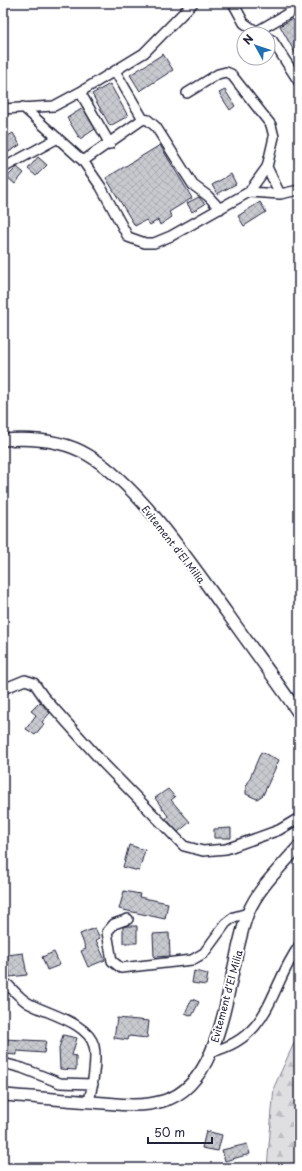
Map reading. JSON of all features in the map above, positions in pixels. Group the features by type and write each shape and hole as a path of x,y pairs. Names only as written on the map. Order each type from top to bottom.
{"main road":[{"name":"Evitement d'El Milia","path":"3,440 43,440 62,444 89,455 113,474 136,496 168,534 299,714"},
{"name":"Evitement d'El Milia","path":"3,1095 139,1105 164,1101 187,1087 200,1073 211,1052 219,1031 248,913 265,885 299,846"}],"street":[{"path":"3,109 54,106 80,92 144,52 193,3"},
{"path":"233,3 244,23 248,26"},
{"path":"269,26 299,7"},
{"path":"276,46 299,82"},
{"path":"115,70 143,119 148,120 156,127 193,185 208,196 220,209"},
{"path":"23,107 82,161 101,187 128,237 145,243 154,243 171,236 249,192 267,167 274,137 271,125 231,74 226,72 218,74 187,93"},
{"path":"80,92 110,144"},
{"path":"82,161 110,144 143,119"},
{"path":"3,168 58,138"},
{"path":"267,167 280,194"},
{"path":"249,192 280,194 299,190"},
{"path":"3,689 25,680 34,683 43,696 103,763 184,846 203,851 226,849 279,830 299,818"},
{"path":"128,919 114,924 107,932 112,961 121,968 192,960 204,953 226,924 234,917 248,913"},
{"path":"211,1052 225,1048 238,1041 252,1030 259,1022 266,1013 284,970 299,946"},
{"path":"8,985 28,1003 57,1016 84,1032 94,1047 93,1084 89,1102"},
{"path":"3,1063 22,1068 60,1083 93,1084"}],"green space":[{"path":"299,1032 299,1168 267,1168 274,1087"}],"building":[{"path":"299,15 299,60 280,26"},
{"path":"163,54 173,70 140,91 130,75"},
{"path":"110,84 128,116 110,126 92,94"},
{"path":"225,90 235,106 230,110 219,93"},
{"path":"83,108 95,129 80,139 67,118"},
{"path":"13,133 20,145 7,153 3,146 3,139"},
{"path":"160,145 192,198 169,212 172,217 160,225 158,220 150,225 146,220 135,226 106,178"},
{"path":"38,157 47,165 36,176 28,169"},
{"path":"17,167 24,173 15,184 7,177"},
{"path":"231,174 236,184 217,194 212,185"},
{"path":"199,197 205,204 192,212 187,203"},
{"path":"260,202 266,212 244,226 238,216"},
{"path":"40,702 50,713 42,722 44,724 35,735 26,729 36,715 31,711"},
{"path":"261,752 279,760 263,795 257,799 246,794 246,787"},
{"path":"168,789 175,797 171,800 190,822 178,832 166,819 168,816 155,798"},
{"path":"231,828 231,838 214,838 214,829"},
{"path":"129,845 145,850 139,871 123,867"},
{"path":"124,891 140,894 139,897 168,903 165,919 119,909"},
{"path":"137,926 137,943 123,943 123,927"},
{"path":"95,928 100,938 96,940 105,960 88,967 81,951 86,949 80,934"},
{"path":"169,933 170,956 154,957 153,934"},
{"path":"54,952 60,965 47,970 42,957"},
{"path":"23,953 27,975 10,977 7,955"},
{"path":"194,971 208,974 206,985 192,983"},
{"path":"192,999 199,1002 192,1016 185,1013"},
{"path":"117,1018 149,1021 147,1038 129,1036 128,1040 114,1038"},
{"path":"63,1035 77,1038 72,1055 76,1056 76,1070 60,1069 59,1048"},
{"path":"3,1039 46,1041 44,1053 17,1051 17,1055 3,1054"},
{"path":"206,1131 222,1135 218,1151 202,1148"},
{"path":"247,1144 250,1154 225,1161 222,1150"}]}
